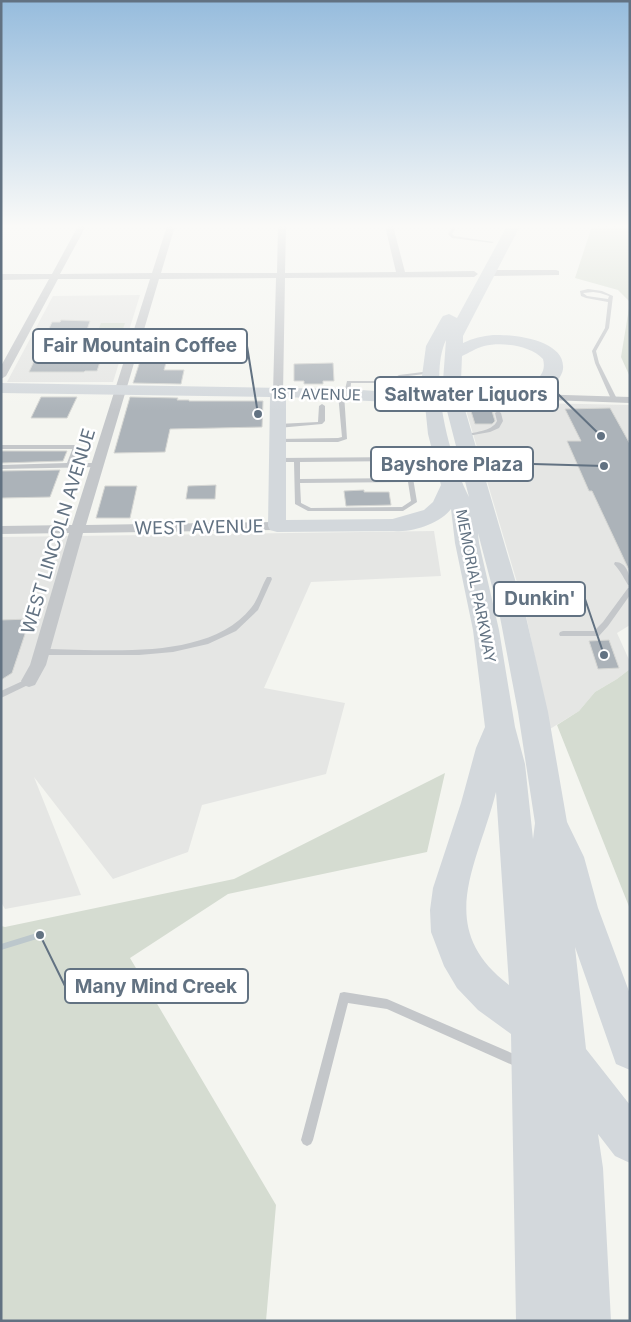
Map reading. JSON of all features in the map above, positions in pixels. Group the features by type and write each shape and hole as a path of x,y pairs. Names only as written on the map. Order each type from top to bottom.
{"highway":[{"name":"MEMORIAL PARKWAY","path":"473,288 436,345 431,372 464,436 513,617 533,712 551,823"},
{"name":"MEMORIAL PARKWAY","path":"476,288 455,336 453,354 442,396 445,455 452,485 460,501 467,529 466,543 486,630 500,727 510,764 531,1024 550,1063"},
{"path":"453,354 477,342 507,340 533,345 551,357 554,366 552,375 548,380 497,403"},
{"path":"397,525 427,518 440,511 445,506 452,485"},
{"path":"397,525 442,528 466,543"},
{"path":"500,727 491,744 480,798 449,889 448,931 456,954 470,975 493,996 531,1024"},
{"path":"551,823 567,858 580,908 630,1050"},
{"path":"541,1321 550,1063 548,855 551,823"},
{"path":"550,1063 594,1091 630,1141"},
{"path":"550,1063 581,1168 586,1321"}],"street":[{"path":"1,376 49,288"},
{"path":"120,390 152,288"},
{"path":"277,526 281,288"},
{"name":"1ST AVENUE","path":"1,388 344,394 390,389 497,403 630,400"},
{"name":"WEST LINCOLN AVENUE","path":"29,681 42,652 120,390"},
{"name":"WEST AVENUE","path":"1,530 397,525"}],"lane":[{"path":"610,301 586,297 581,292 588,290 611,296 607,328 594,351 597,363 614,399"},
{"path":"390,389 399,376 431,372"},
{"path":"278,433 338,440 345,438 344,394"},
{"path":"464,436 497,427 500,421 497,403"},
{"path":"278,433 320,423 322,421 322,406"},
{"path":"1,447 74,447 75,450 69,466"},
{"path":"277,465 297,460 407,459 445,455"},
{"path":"297,460 298,504 310,510 402,509 414,502 407,459"},
{"path":"1,467 98,465"},
{"path":"277,465 297,470"},
{"path":"297,481 411,480"},
{"path":"616,564 623,569 630,584"},
{"path":"42,652 150,653 183,648 216,639 241,624 265,596 269,579"},
{"path":"563,634 596,634 612,619 615,608 630,590"},
{"path":"1,695 29,681"},
{"path":"307,1140 344,997 386,1004 469,1038 550,1063"}],"shaded area":[{"path":"610,288 630,288 630,302 618,290"},
{"path":"140,295 113,382 7,382 53,296"},
{"path":"630,302 630,377 621,357"},
{"path":"101,323 125,323 118,343 100,345 107,328 99,328"},
{"path":"472,403 630,405 630,625 617,633 630,662 630,669 595,692 579,711 550,729 524,606 466,410 467,406"},
{"path":"434,531 441,576 311,582 264,688 345,703 326,774 202,805 188,852 113,879 34,777 81,895 5,909 1,902 1,537"},
{"path":"630,669 630,909 557,725 579,711 595,692"},
{"path":"445,773 427,852 228,894 130,958 276,1205 266,1321 1,1321 1,926 5,927 234,879"}],"building":[{"path":"61,320 90,321 80,351 103,353 97,371 29,372 52,322 60,322"},
{"path":"142,355 168,355 164,370 184,370 181,384 133,383"},
{"path":"333,363 334,381 323,381 323,384 304,384 304,381 294,381 294,364"},
{"path":"41,397 77,397 67,418 31,418"},
{"path":"130,397 178,398 177,400 189,401 263,401 262,427 170,429 165,452 114,453"},
{"path":"470,408 491,408 495,421 492,424 475,424"},
{"path":"610,408 630,444 630,572 592,491 589,491 567,441 581,441 565,409"},
{"path":"1,451 67,451 63,461 1,463"},
{"path":"60,470 50,497 1,498 1,471"},
{"path":"216,485 215,499 186,499 188,486"},
{"path":"105,486 137,486 130,518 96,518"},
{"path":"364,490 364,492 389,492 391,505 346,506 344,491"},
{"path":"30,619 12,673 1,680 1,620"},
{"path":"609,640 619,668 598,669 589,641"}],"waterway":[{"path":"1,947 40,935"}],"place":[{"name":"Fair Mountain Coffee","path":"258,414"},
{"name":"Saltwater Liquors","path":"601,436"},
{"name":"Bayshore Plaza","path":"604,466"},
{"name":"Dunkin'","path":"604,655"},
{"name":"Many Mind Creek","path":"40,935"}]}
